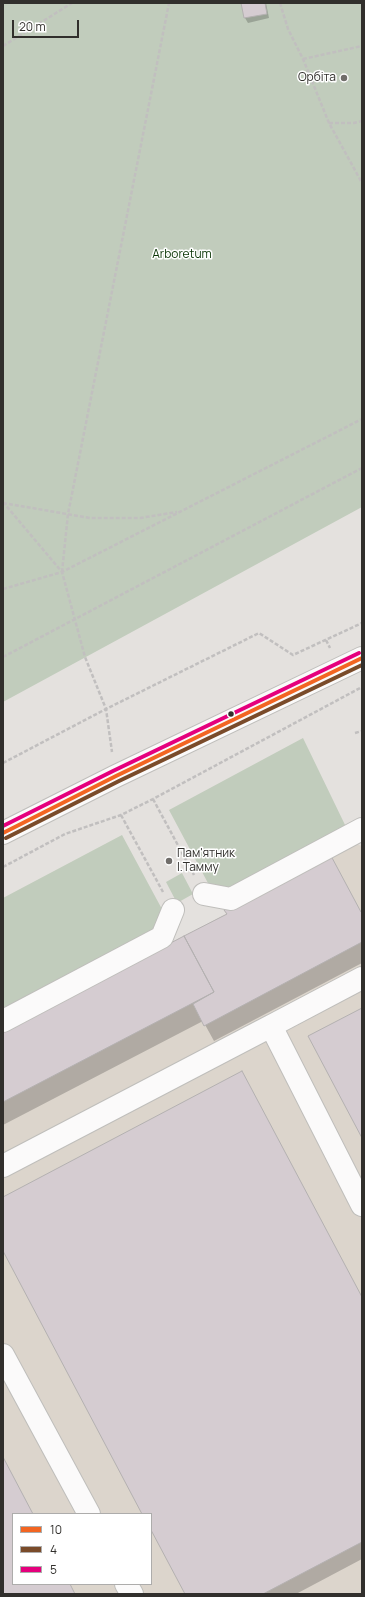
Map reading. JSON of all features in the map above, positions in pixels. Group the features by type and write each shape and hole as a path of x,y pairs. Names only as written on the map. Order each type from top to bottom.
{"main road":[{"path":"3,833 116,776 362,658"},
{"path":"204,894 231,899 362,829"},
{"path":"3,1021 162,938 173,910"},
{"path":"3,1166 362,978"},
{"path":"271,1026 362,1205"},
{"path":"3,1355 88,1513"},
{"path":"127,1585 132,1594"}],"path":[{"path":"3,46 72,3"},
{"path":"116,776 106,709 85,657 62,572 68,514 169,3"},
{"path":"280,3 288,29 303,59 329,123 362,183"},
{"path":"303,59 362,46"},
{"path":"329,123 354,123 362,120"},
{"path":"3,589 62,572 362,419"},
{"path":"3,657 74,618 362,468"},
{"path":"3,503 90,518 140,518 179,512"},
{"path":"3,503 62,572"},
{"path":"3,763 106,709 259,633 293,655 362,623"},
{"path":"3,867 66,834 121,815 154,799 362,687"},
{"path":"355,733 362,731"},
{"path":"154,799 204,894"},
{"path":"121,815 173,910"}],"shaded area":[{"path":"353,843 362,846 362,1594 3,1594 3,1031 226,914 224,910"}],"green space":[{"name":"Arboretum","path":"3,3 362,3 362,507 3,702"},
{"path":"303,738 347,829 230,892 209,885 169,810"},
{"path":"122,835 163,911 154,932 3,1012 3,898"},
{"path":"182,873 193,894 177,903 166,882"}],"building":[{"path":"241,3 265,3 267,14 244,18"},
{"path":"330,854 362,912 362,942 204,1026 193,1004 214,992 184,936 227,914 224,910"},
{"path":"184,936 214,992 3,1102 3,1031"},
{"path":"362,1008 362,1138 308,1036"},
{"path":"242,1071 362,1297 362,1542 263,1594 185,1594 152,1532 152,1513 141,1513 3,1251 3,1197"},
{"path":"3,1457 32,1513 12,1513 12,1585 70,1585 75,1594 3,1594"}],"transit line":[{"name":"5","path":"3,826 113,771 359,653"},
{"name":"10","path":"3,833 116,776 362,658"},
{"name":"4","path":"6,838 119,781 362,665"}],"place":[{"name":"Орбіта","path":"344,78"},
{"name":"Пам'ятник І.Тамму","path":"169,861"}]}
